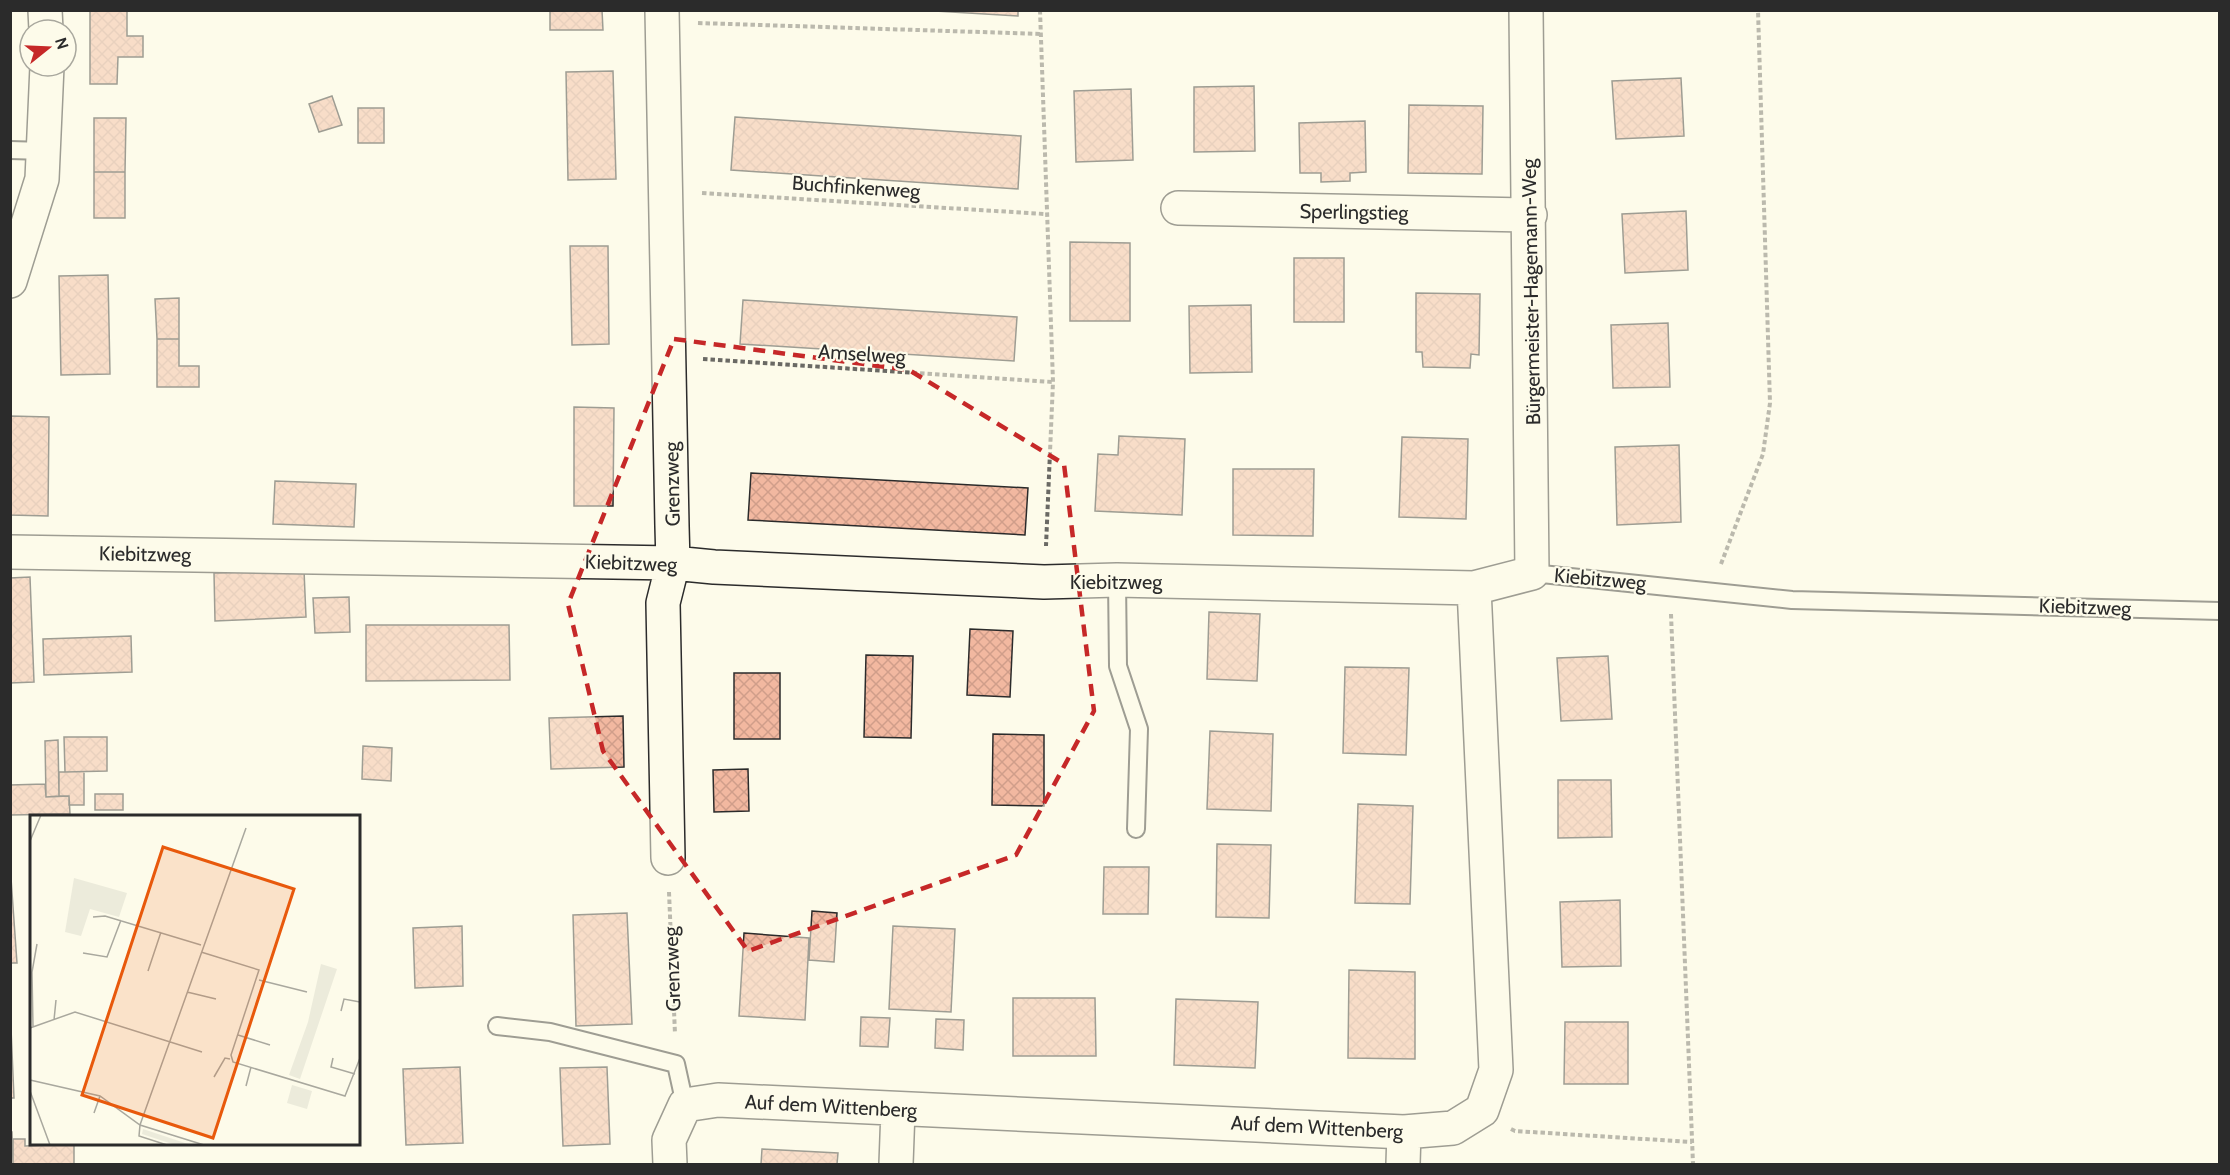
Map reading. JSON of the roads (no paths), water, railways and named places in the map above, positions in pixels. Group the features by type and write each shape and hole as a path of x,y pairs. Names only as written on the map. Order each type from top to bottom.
{"street":[{"name":"Bürgermeister-Hagemann-Weg","path":"1526,10 1530,215 1532,573"},
{"name":"Grenzweg","path":"662,16 673,563 663,603 668,858"},
{"path":"10,281 42,179 47,78"},
{"name":"Sperlingstieg","path":"1178,208 1530,215"},
{"name":"Kiebitzweg","path":"10,552 673,563 714,567 1044,582 1117,580 1474,588 1532,573"},
{"name":"Auf dem Wittenberg","path":"685,1105 718,1100 1404,1132 1453,1128 1482,1110 1496,1070 1474,588"},
{"path":"670,1164 669,1140 685,1105"},
{"path":"896,1164 898,1110"},
{"path":"1403,1164 1404,1132"}],"lane":[{"path":"10,150 44,151"},
{"name":"Kiebitzweg","path":"1532,573 1670,585 1792,600 2220,611"},
{"path":"1117,580 1118,666 1139,729 1136,829"},
{"path":"497,1026 550,1032 676,1064 685,1105"}]}
